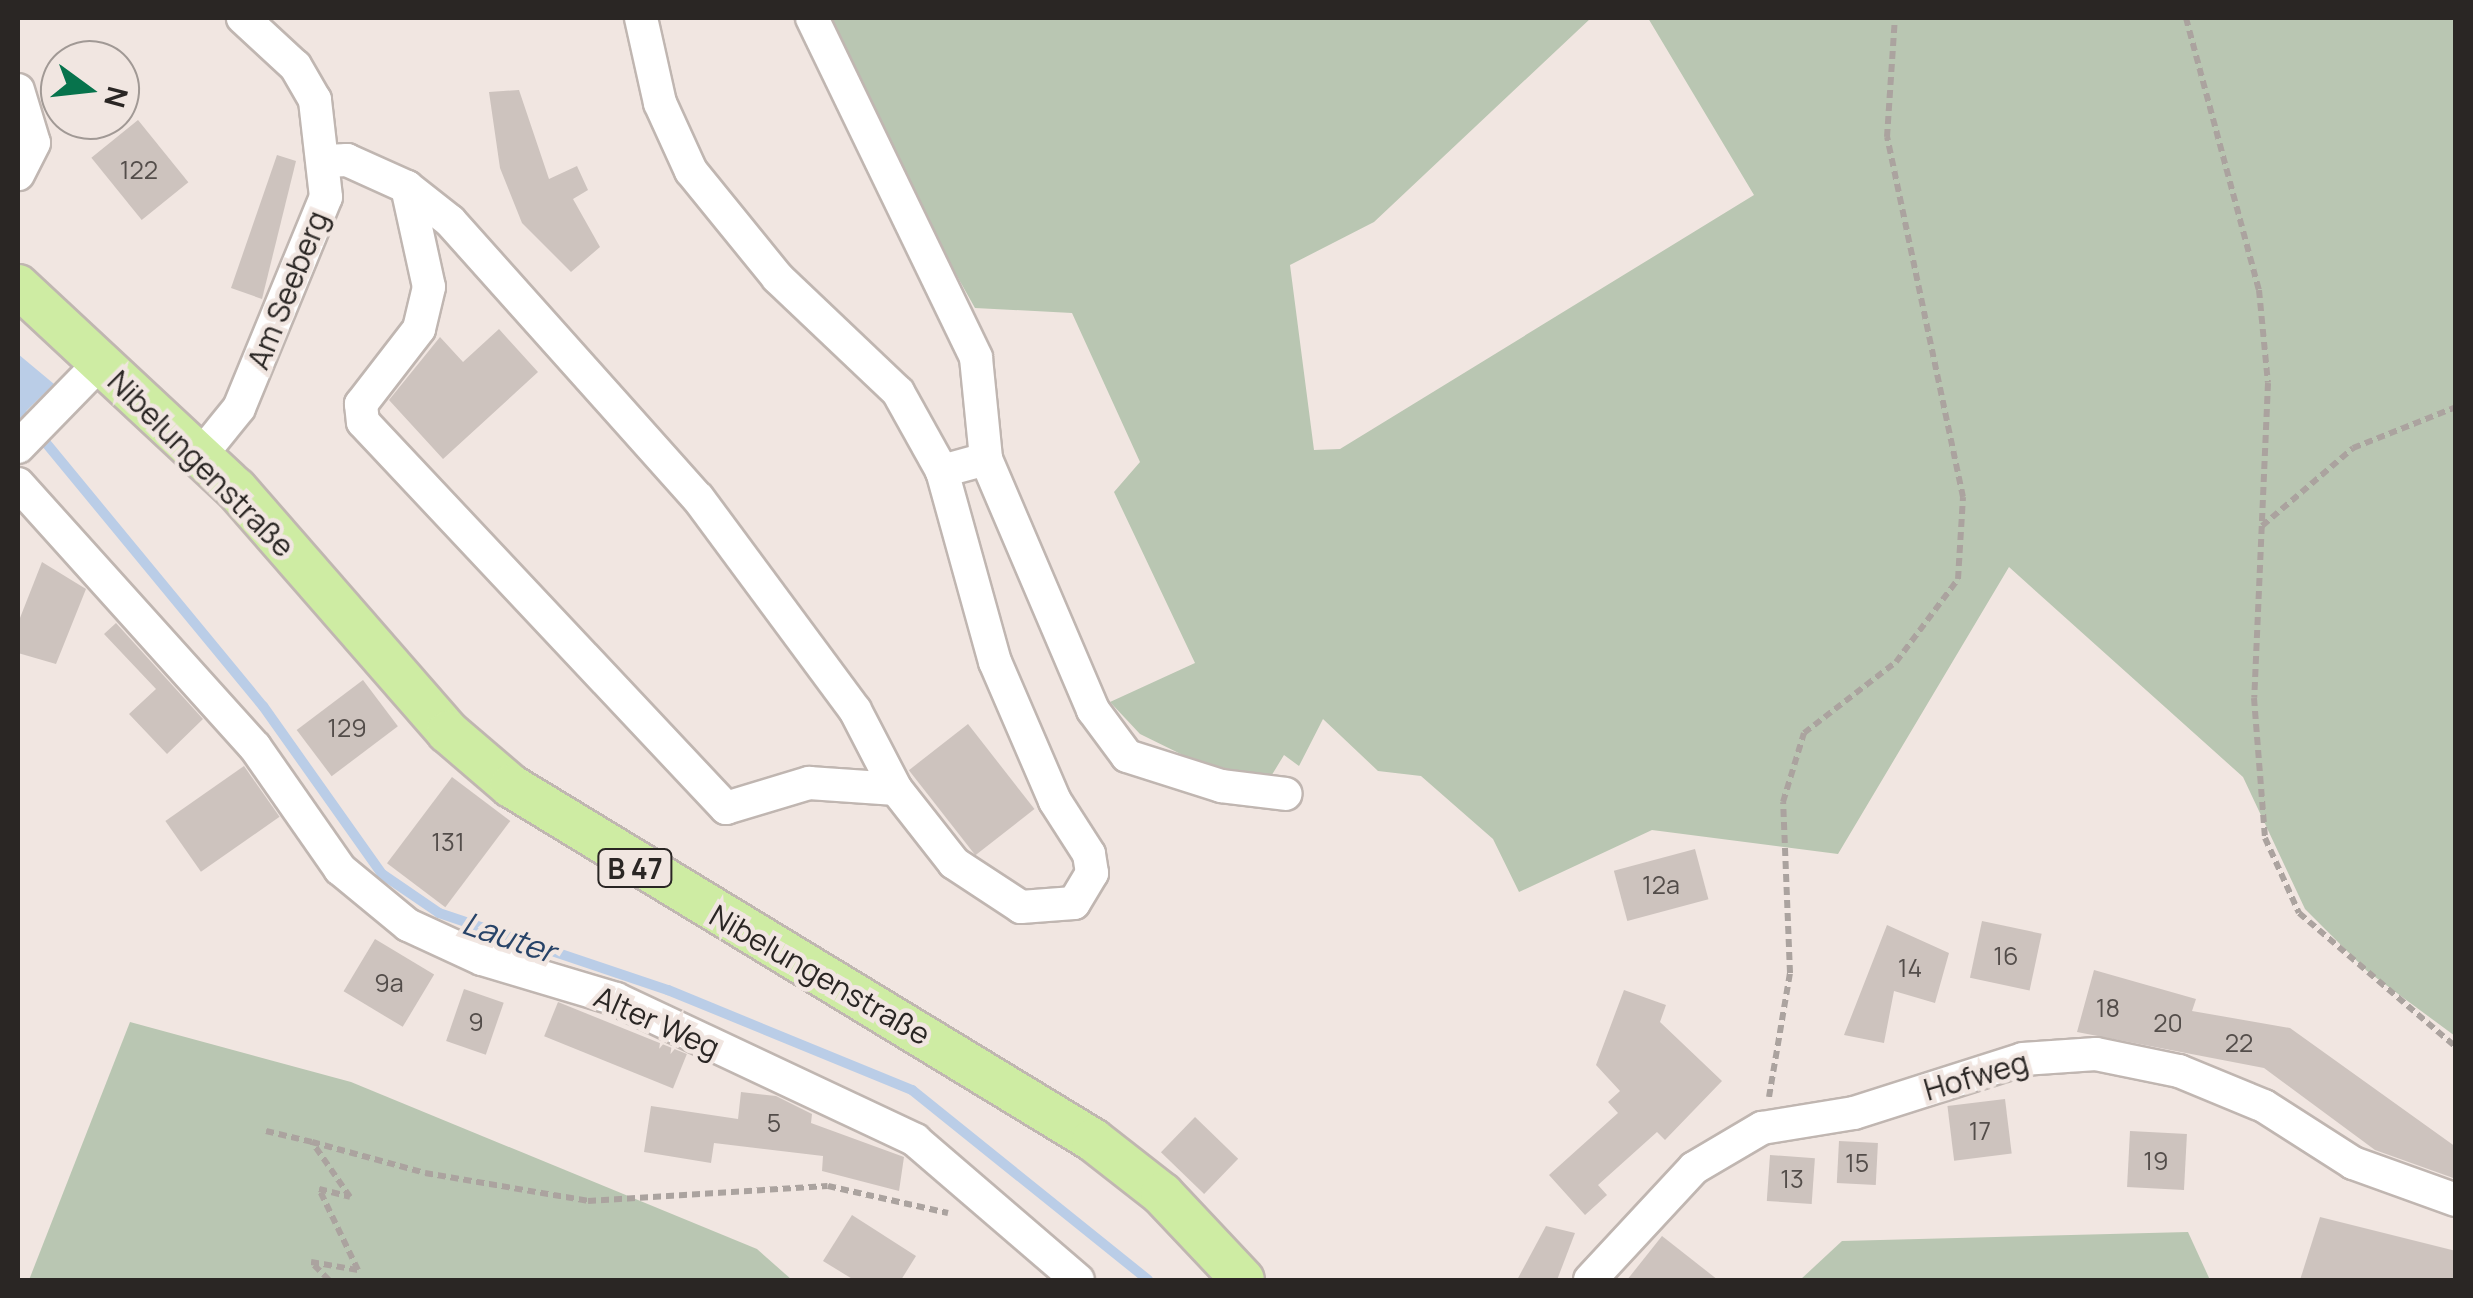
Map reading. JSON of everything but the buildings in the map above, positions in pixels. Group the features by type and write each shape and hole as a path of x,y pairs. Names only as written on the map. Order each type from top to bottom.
{"main road":[{"name":"Nibelungenstraße","path":"18,286 85,378 201,455 448,732 511,786 1093,1140 1162,1194 1244,1280"}],"street":[{"name":"Am Seeberg","path":"201,455 257,368 326,197 327,162 314,100 295,66 243,18"},
{"path":"327,162 346,160 407,187 450,221 698,498 855,710 896,789 994,896 1056,910 1088,884 1089,854 1055,802 995,662 942,471 898,392 778,278 690,171 660,103 641,18"},
{"path":"812,18 976,358 986,460 1093,710 1126,756 1220,786 1286,794"},
{"path":"18,90 34,143 18,174"},
{"path":"407,187 428,308 372,384 364,422 726,808 810,783 896,789"},
{"path":"18,447 85,378"},
{"path":"942,471 986,460"},
{"name":"Alter Weg","path":"18,484 254,747 340,869 408,925 482,959 616,999 916,1140 1078,1280"},
{"name":"Hofweg","path":"1590,1280 1694,1168 1762,1128 1854,1113 2023,1059 2096,1054 2179,1072 2264,1106 2353,1163 2456,1200"}],"path":[{"path":"1762,1128 1790,973 1782,802 1804,732 1896,662 1958,579 1963,497 1887,137 1894,18"},
{"path":"2186,18 2259,290 2268,383 2253,770 2265,838 2299,913 2456,1047"},
{"path":"2261,526 2353,448 2456,407"},
{"path":"266,1131 425,1174 588,1201 828,1186 958,1216"},
{"path":"312,1142 350,1197 319,1190 358,1270 310,1262 329,1280"}],"green space":[{"path":"829,18 1591,18 1374,222 1290,265 1314,450 1340,449 1754,195 1648,18 2455,18 2455,1036 2367,971 2305,909 2243,777 2009,567 1838,854 1652,830 1519,892 1493,839 1421,776 1378,771 1323,719 1299,766 1284,755 1270,778 1197,762 1140,734 1110,702 1195,663 1114,492 1140,462 1072,313 975,308 863,109"},
{"path":"130,1022 351,1082 757,1249 792,1280 29,1280"},
{"path":"2188,1232 2210,1280 1800,1280 1842,1241"}],"water":[{"path":"18,354 54,384 18,419"}],"waterway":[{"name":"Lauter","path":"18,409 263,706 382,874 439,913 668,990 912,1090 1148,1280"}]}
